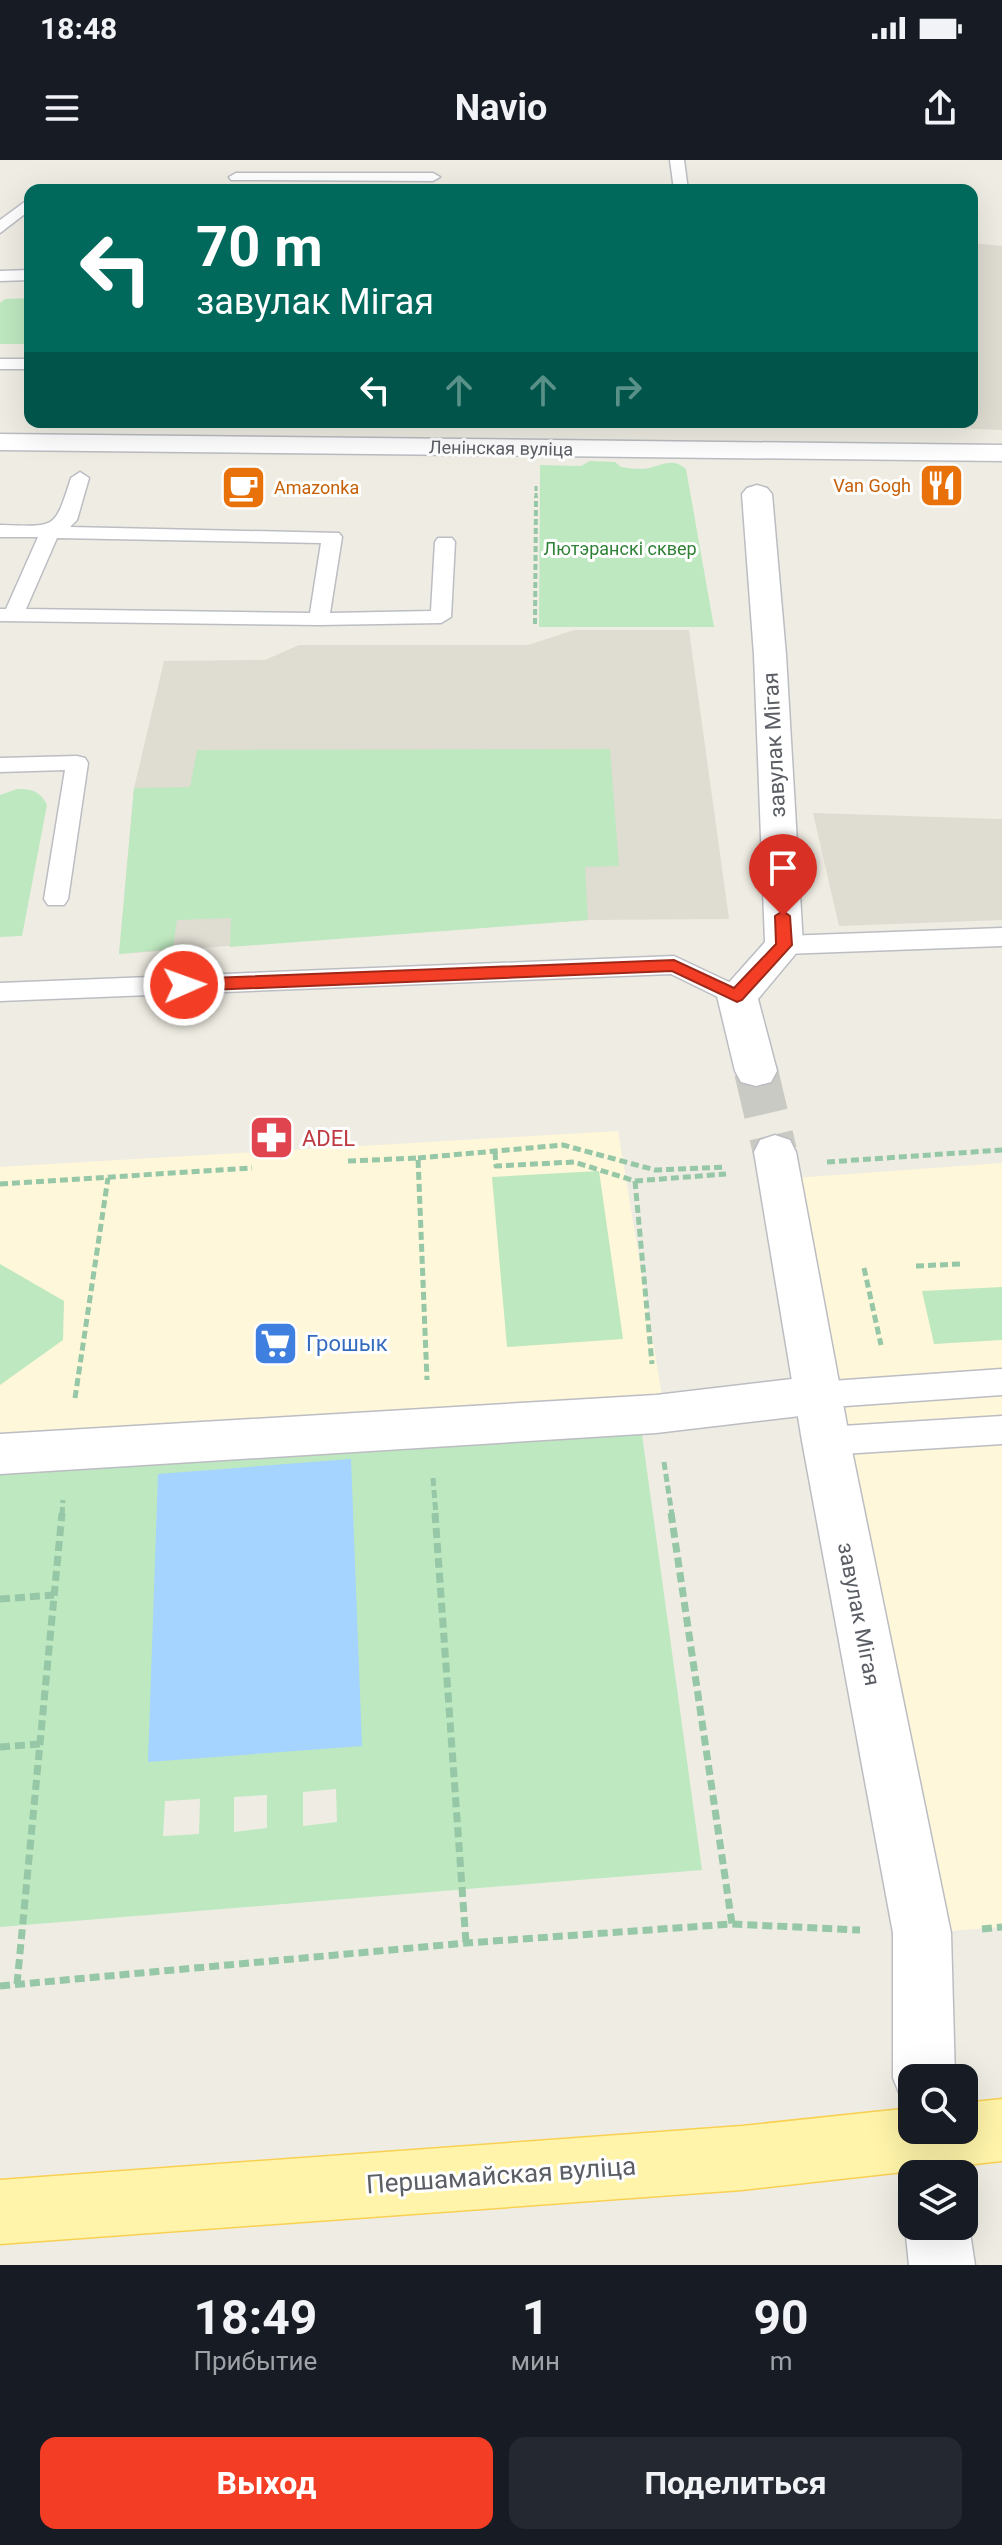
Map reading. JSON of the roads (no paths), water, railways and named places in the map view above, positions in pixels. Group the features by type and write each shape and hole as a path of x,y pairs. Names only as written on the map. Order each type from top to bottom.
{"main road":[{"name":"Першамайская вуліца","path":"978,2130 1002,2130"},
{"name":"Першамайская вуліца","path":"0,2212 742,2158 898,2134"}],"street":[{"name":"Ленінская вуліца","path":"0,442 1002,453"},
{"name":"завулак Мігая","path":"757,494 770,655 784,945"},
{"path":"756,1071 737,996 784,945"},
{"name":"завулак Мігая","path":"776,1161 822,1418 922,1933 925,2064"},
{"path":"0,1454 656,1414 822,1418"},
{"path":"939,2240 942,2265"}],"lane":[{"path":"240,160 232,184 433,177"},
{"path":"677,160 680,184"},
{"path":"0,228 24,207"},
{"path":"0,276 24,275"},
{"path":"0,364 24,364"},
{"path":"80,478 67,520 50,532 7,615 319,619 441,617 445,542"},
{"path":"0,531 332,537 319,619"},
{"path":"0,765 77,763 56,899"},
{"path":"784,945 1002,937"},
{"path":"0,992 674,965 737,996"},
{"path":"822,1418 1002,1382"},
{"path":"822,1418 1002,1430"}],"water":[{"path":"351,1459 362,1746 148,1762 158,1474"}],"tunnel":[{"path":"756,1071 775,1152"}],"place":[{"name":"Van Gogh","path":"942,485"},
{"name":"Amazonka","path":"243,487"},
{"name":"ADEL","path":"271,1138"},
{"name":"Грошык","path":"275,1343"}],"park label":[{"name":"Лютэранскі сквер","path":"620,548"}]}
